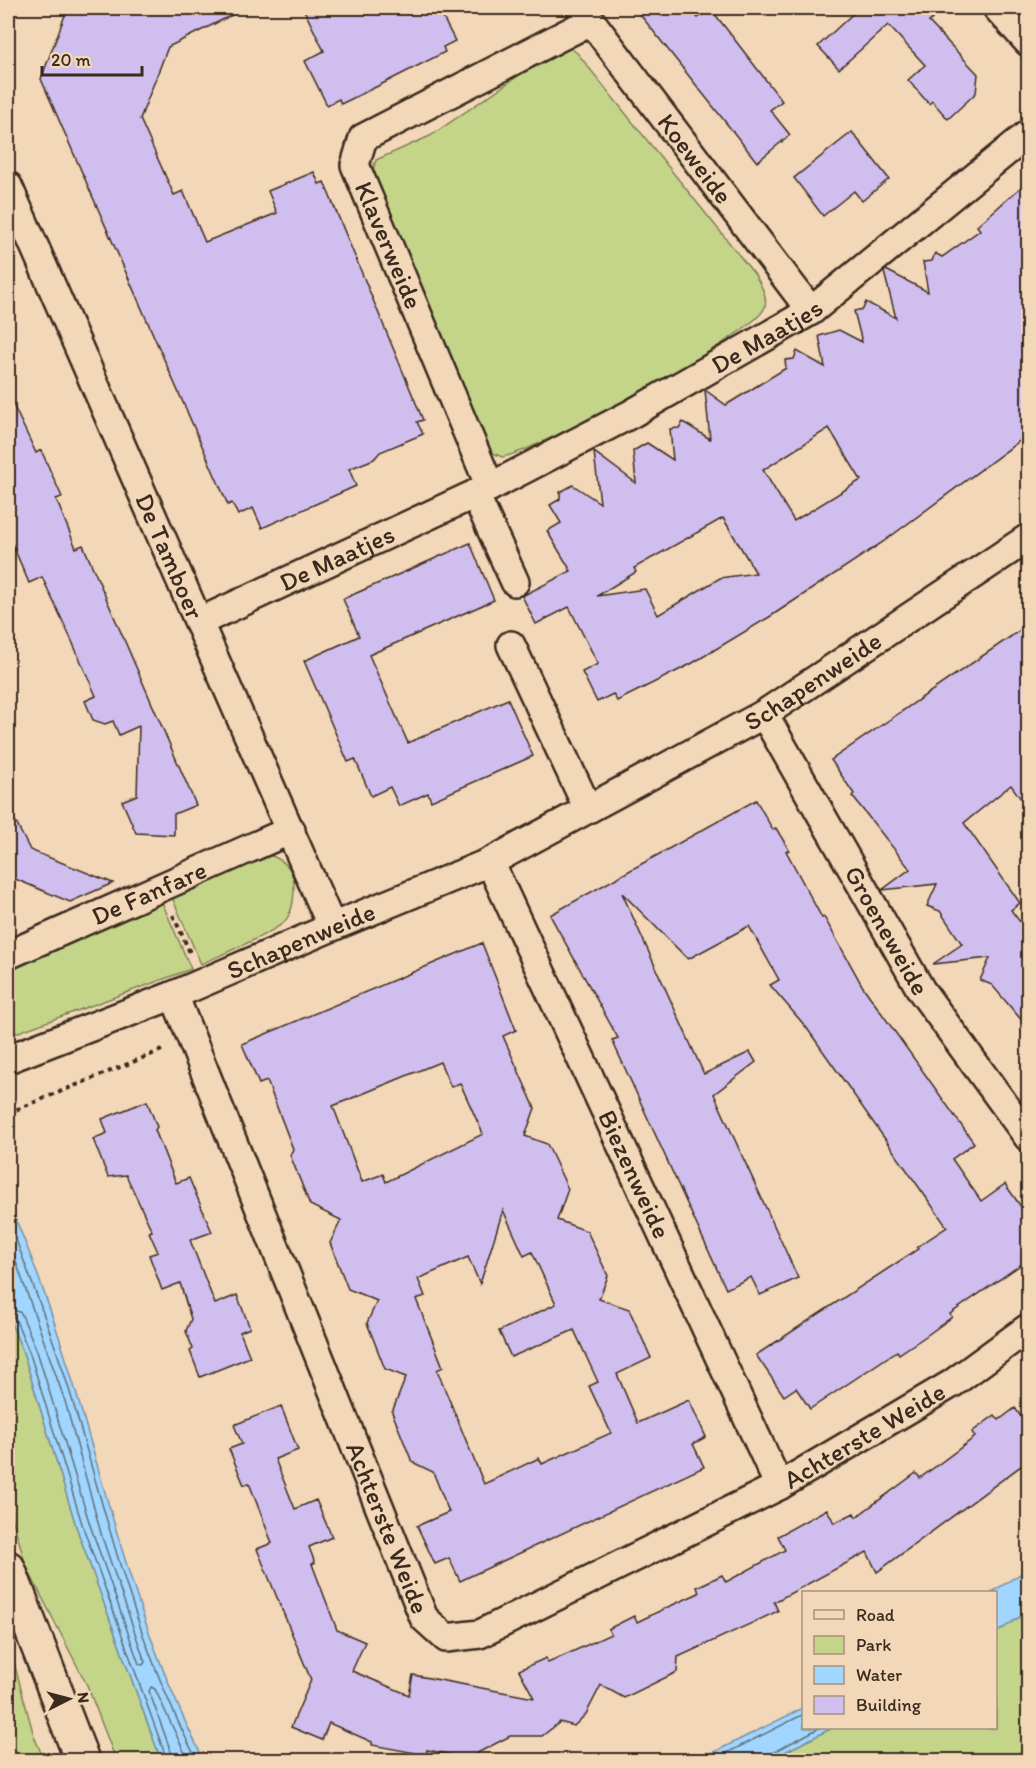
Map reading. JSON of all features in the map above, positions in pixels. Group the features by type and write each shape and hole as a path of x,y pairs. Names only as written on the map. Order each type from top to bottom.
{"street":[{"path":"997,8 1029,42"},
{"name":"Koeweide","path":"585,14 811,311"},
{"name":"Klaverweide","path":"483,491 355,165 363,138 585,14"},
{"name":"De Maatjes","path":"199,622 483,491 631,414 811,311 1029,134"},
{"name":"De Tamboer","path":"8,186 332,927"},
{"path":"483,491 515,582"},
{"name":"Schapenweide","path":"8,1059 174,995 490,862 764,714 1029,538"},
{"path":"511,645 588,809"},
{"name":"Groeneweide","path":"764,714 921,990 1029,1137"},
{"name":"De Fanfare","path":"8,954 291,830"},
{"name":"Biezenweide","path":"490,862 779,1485"},
{"name":"Achterste Weide","path":"174,995 424,1618 446,1638 480,1634 779,1485 953,1383 1029,1328"},
{"path":"8,1568 82,1761"}],"path":[{"path":"161,887 203,983"},
{"path":"8,1113 191,1039"}],"green space":[{"path":"562,46 570,47 578,54 755,275 766,300 764,309 751,323 685,366 556,436 502,457 484,449 371,176 376,160 430,136"},
{"path":"272,856 286,864 293,876 293,901 287,919 269,932 201,964 171,895 258,857"},
{"path":"161,900 191,969 8,1036 8,967"},
{"path":"8,1315 24,1355 77,1529 161,1760 116,1760 87,1685 26,1566 8,1503"},
{"path":"1028,1611 1028,1747 1008,1760 769,1760 830,1729 997,1729 997,1632"},
{"path":"8,1641 34,1736 44,1760 12,1760 8,1748"}],"water":[{"path":"8,1202 36,1271 60,1341 146,1624 173,1693 204,1760 161,1760 77,1529 24,1355 8,1315"},
{"path":"1028,1569 1028,1611 997,1632 997,1591 994,1591"},
{"path":"802,1708 802,1729 830,1729 769,1760 698,1760"}],"building":[{"path":"80,8 246,8 168,47 140,119 174,195 183,191 205,242 277,213 268,191 314,172 319,184 324,182 423,420 417,422 423,434 380,452 374,459 349,469 356,486 262,528 253,508 238,515 232,503 228,505 41,79 65,15"},
{"path":"303,8 438,8 455,41 443,47 445,52 382,84 341,104 339,99 327,105 305,61 324,51"},
{"path":"635,8 690,8 698,18 711,9 782,101 770,110 790,135 757,162"},
{"path":"859,8 944,8 929,22 978,74 976,93 948,119 932,101 929,104 908,80 925,65 888,25 839,69 818,46"},
{"path":"852,132 889,179 862,201 854,191 823,216 794,178"},
{"path":"1029,180 1029,434 883,542 771,616 691,664 617,701 613,694 597,702 582,672 598,664 569,607 536,624 522,596 571,571 547,531 561,523 550,505 560,499 560,492 573,485 600,503 594,452 636,483 633,451 647,443 673,460 670,429 679,428 683,422 710,439 705,390 726,405 786,368 785,360 794,359 797,351 825,367 819,336 839,330 862,342 854,311 863,309 866,302 896,318 884,272 886,270 928,292 923,262 932,261 935,253 942,257 980,230 977,226","holes":["829,428 861,480 794,521 763,470","723,518 756,573 720,578 658,615 645,589 597,596 636,572 634,568"]},
{"path":"8,394 36,453 41,450 62,497 56,499 76,548 83,545 196,805 174,814 174,835 136,833 122,801 137,795 139,726 119,735 113,721 105,724 93,720 85,701 96,696 71,639 42,577 29,583 8,534"},
{"path":"470,543 494,600 369,655 408,743 508,699 533,756 431,801 428,793 399,806 390,787 371,796 355,759 348,762 304,661 359,636 343,599"},
{"path":"1029,624 1029,810 1011,785 964,823 1020,903 1011,910 1029,934 1029,1029 992,985 980,980 990,958 933,964 962,944 940,911 927,906 937,884 882,890 910,869 852,796 854,794 831,760"},
{"path":"756,800 773,830 776,828 789,850 786,851 822,918 824,917 863,987 974,1143 952,1159 981,1201 1005,1184 1029,1218 1029,1259 950,1314 952,1317 926,1336 899,1354 897,1351 810,1409 796,1388 784,1396 756,1355 918,1249 917,1247 947,1227 806,1027 770,985 779,980 749,926 688,959 622,893 704,1074 750,1052 756,1062 714,1094 798,1278 760,1295 751,1277 726,1289 612,1040 618,1038 550,915"},
{"path":"8,807 30,850 113,883 70,902 8,876"},
{"path":"482,943 516,1030 503,1036 535,1108 525,1136 547,1144 568,1189 557,1220 587,1231 608,1276 599,1299 629,1309 651,1358 617,1374 638,1423 689,1400 706,1437 693,1444 704,1467 460,1581 449,1558 435,1564 417,1526 449,1512 433,1472 412,1462 392,1412 406,1377 385,1369 367,1323 377,1301 348,1289 330,1243 341,1220 310,1205 290,1155 293,1149 267,1081 259,1084 242,1044","holes":["440,1062 451,1087 460,1083 483,1134 386,1182 383,1174 362,1182 333,1106","503,1210 524,1256 532,1252 556,1304 499,1331 511,1357 574,1330 598,1382 589,1386 611,1433 542,1464 539,1458 484,1484 437,1370 443,1367 416,1299 425,1296 418,1279 468,1257 480,1284"]},
{"path":"147,1101 157,1127 155,1130 176,1183 189,1178 212,1232 190,1240 215,1304 237,1295 250,1328 240,1332 250,1357 200,1377 190,1351 193,1349 186,1331 191,1319 180,1283 162,1290 149,1255 158,1252 149,1232 152,1231 126,1175 108,1177 93,1139 107,1133 102,1119"},
{"path":"281,1406 298,1450 275,1459 295,1509 316,1500 332,1537 309,1547 315,1563 312,1564 337,1630 365,1642 352,1671 409,1695 413,1675 534,1698 519,1670 546,1658 548,1663 611,1634 608,1629 634,1616 637,1622 699,1593 697,1587 722,1575 726,1582 785,1550 778,1536 827,1509 834,1523 854,1513 856,1517 916,1473 920,1478 975,1437 972,1432 995,1415 999,1420 1015,1408 1029,1428 1029,1460 877,1572 867,1552 774,1602 778,1611 678,1657 677,1672 624,1698 601,1685 586,1714 574,1726 560,1722 542,1736 510,1736 468,1758 427,1750 426,1755 372,1745 372,1742 329,1723 322,1740 291,1727 311,1680 257,1549 272,1543 249,1483 244,1485 229,1449 242,1444 234,1425"}]}
